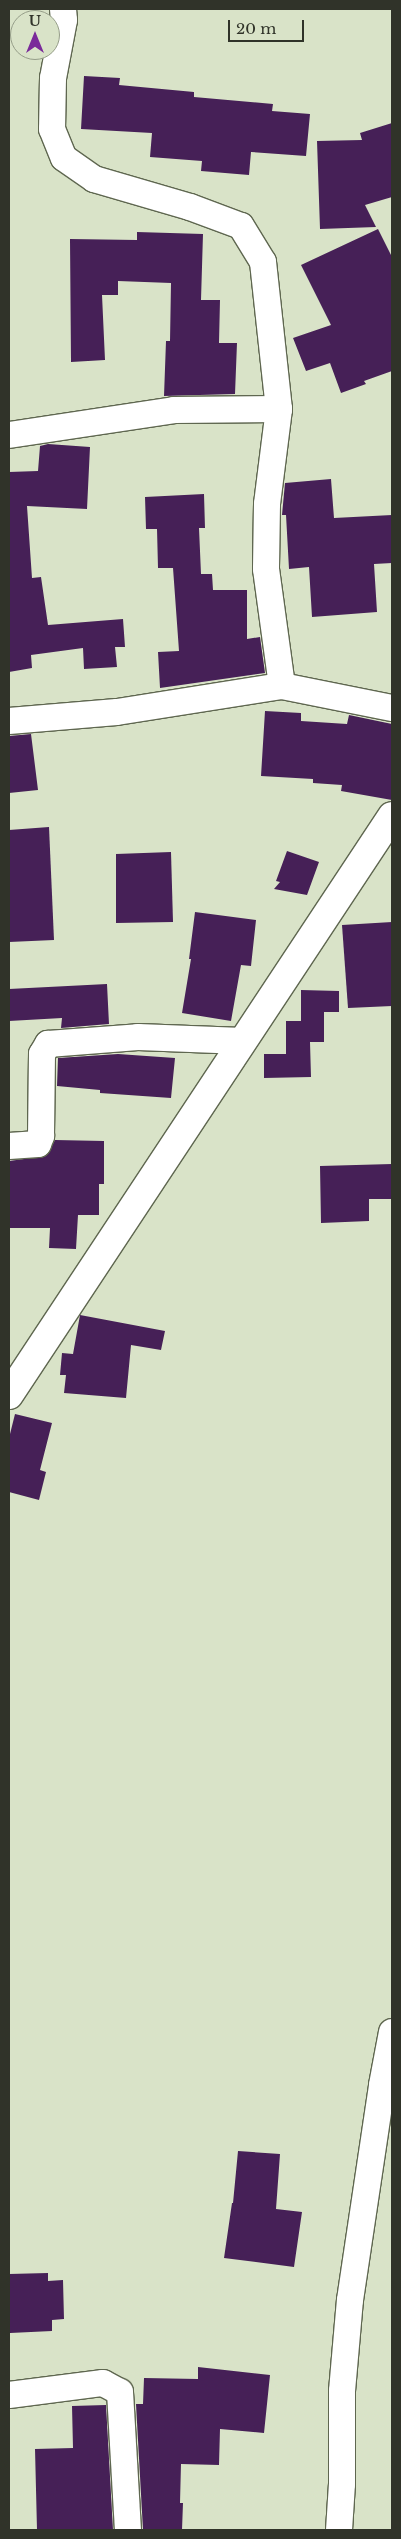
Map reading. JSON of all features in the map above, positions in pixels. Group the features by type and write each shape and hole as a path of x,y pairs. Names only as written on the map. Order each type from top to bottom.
{"street":[{"path":"63,9 64,20 53,78 52,129 64,158 94,179 190,207 241,226 263,262 279,409 266,504 266,569 282,686"},
{"path":"9,436 174,410 279,409"},
{"path":"9,722 117,712 282,686 392,708"},
{"path":"9,1395 392,816"},
{"path":"9,1146 38,1144 41,1136 42,1054 48,1044 138,1037 243,1041"},
{"path":"339,2530 342,2484 342,2391 350,2300 382,2085 392,2032"},
{"path":"9,2395 103,2383 120,2392 128,2530"}],"building":[{"path":"84,76 120,78 119,85 194,92 194,97 273,104 272,111 310,114 306,156 251,152 249,175 201,171 202,161 150,157 152,133 81,129"},
{"path":"392,123 392,197 365,205 376,227 320,229 317,141 362,140 360,133"},
{"path":"378,229 392,257 392,371 364,381 366,384 341,393 330,363 306,371 293,338 331,325 301,265"},
{"path":"137,232 203,234 201,300 220,300 219,343 237,343 235,394 164,396 166,341 170,341 171,283 118,281 118,295 102,295 105,360 71,362 70,239 137,240"},
{"path":"48,444 90,447 87,509 27,506 32,578 41,577 48,625 123,619 125,647 115,647 117,667 84,669 83,648 31,655 32,668 9,672 9,472 38,471 40,446"},
{"path":"331,479 334,518 392,515 392,563 374,564 377,612 312,617 309,567 289,569 286,515 282,515 285,483"},
{"path":"204,494 205,528 199,528 201,574 212,574 213,590 247,590 247,639 260,637 265,673 160,688 158,652 179,651 173,568 158,568 157,529 146,529 145,497"},
{"path":"265,711 301,713 301,721 347,724 349,715 392,724 392,800 341,791 342,785 313,783 313,779 261,776"},
{"path":"31,734 38,790 9,793 9,736"},
{"path":"49,827 54,940 9,942 9,830"},
{"path":"287,851 319,862 307,895 274,889 280,882 276,881"},
{"path":"171,852 173,922 116,923 116,854"},
{"path":"195,912 256,920 251,966 241,965 231,1021 182,1013 191,959 189,959"},
{"path":"392,922 392,1006 348,1008 342,925"},
{"path":"107,984 109,1024 61,1028 62,1018 9,1021 9,989"},
{"path":"301,990 339,991 339,1012 324,1012 324,1042 310,1042 311,1077 264,1078 264,1054 286,1054 286,1021 301,1021"},
{"path":"118,1054 175,1058 171,1098 100,1093 100,1090 57,1086 58,1058"},
{"path":"55,1140 104,1141 104,1184 99,1184 99,1215 78,1215 76,1249 49,1248 50,1228 9,1228 9,1161 46,1156"},
{"path":"392,1164 392,1199 369,1199 369,1221 321,1223 320,1166"},
{"path":"80,1315 165,1331 161,1350 131,1345 126,1398 64,1393 66,1375 60,1375 62,1353 73,1354"},
{"path":"15,1414 52,1423 40,1470 46,1472 39,1500 9,1492 9,1438"},
{"path":"238,2151 280,2154 276,2209 302,2212 294,2267 224,2258 233,2203"},
{"path":"48,2273 48,2281 63,2280 64,2319 52,2320 52,2331 10,2333 9,2274"},
{"path":"198,2367 270,2375 264,2433 220,2429 219,2465 181,2464 180,2503 183,2503 182,2530 143,2530 136,2404 143,2404 144,2378 198,2379"},
{"path":"106,2405 113,2530 37,2530 35,2449 73,2448 72,2406"}]}
